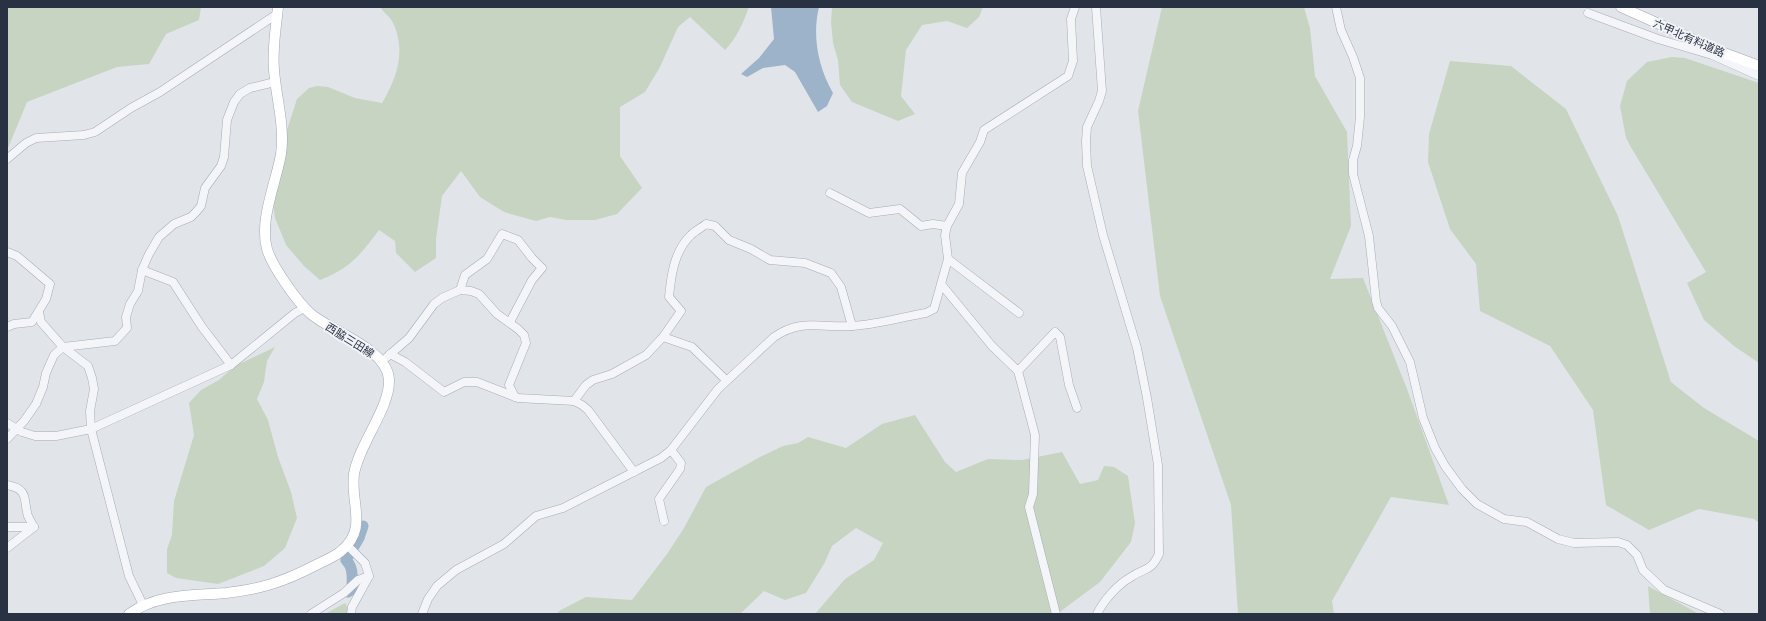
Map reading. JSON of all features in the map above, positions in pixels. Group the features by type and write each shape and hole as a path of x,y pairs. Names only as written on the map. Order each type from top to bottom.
{"main road":[{"name":"六甲北有料道路","path":"1620,7 1724,53 1759,66"},
{"name":"西脇三田線","path":"129,614 143,605 166,597 229,592 275,584 292,578 328,559 347,545 354,536 357,527 358,520 354,472 384,402 389,387 389,377 386,367 372,352 323,323 304,308 274,263 267,249 265,239 267,214 281,154 282,140 275,82 274,44 278,11"}],"street":[{"path":"422,614 428,599 437,586 456,570 504,544 536,516 563,508 661,458 671,450 726,380 774,337 792,327 802,325 852,326 926,313 934,309 948,259 945,235 947,226 959,204 962,173 980,142 984,130 1068,76 1073,61 1071,19 1075,7"},
{"path":"1096,7 1102,91 1087,127 1087,166 1103,235 1137,348 1158,465 1159,554 1154,564 1148,570 1131,576 1111,594 1102,604 1097,614"},
{"path":"1336,7 1341,30 1353,57 1360,78 1360,117 1357,146 1353,160 1353,174 1369,236 1376,301 1378,308 1392,326 1410,362 1423,418 1435,448 1445,466 1462,489 1478,504 1493,514 1504,519 1527,522 1558,538 1574,543 1618,542 1627,545 1637,555 1643,570 1664,590 1720,614"},
{"path":"7,159 26,143 36,138 84,135 95,132 130,108 160,92 278,11"},
{"path":"1588,13 1658,40 1712,55 1759,76"},
{"path":"7,439 17,429 36,404 43,387 46,373 54,355 63,347 115,341 122,335 127,328 126,317 130,304 138,291 142,270 149,254 159,237 174,224 191,217 201,206 205,188 221,166 224,157 227,120 234,102 240,94 250,88 275,82"},
{"path":"830,193 869,213 900,209 921,226 933,224 947,226"},
{"path":"574,401 586,385 593,380 612,374 646,355 663,337 680,311 669,297 671,276 678,253 690,235 706,224 715,226 729,240 751,249 770,260 805,263 831,273 840,287 852,326"},
{"path":"460,290 465,275 487,259 502,234 518,240 542,268 532,280 510,322"},
{"path":"7,252 17,256 50,284 46,299 40,312 32,322 14,324 7,327"},
{"path":"948,259 1019,313"},
{"path":"142,270 173,282 202,327 231,365"},
{"path":"941,284 992,346 1018,370 1035,435 1033,494 1029,507 1056,614"},
{"path":"381,360 409,338 421,324 434,304 442,298 460,290 471,291 479,294 498,314 510,322 524,335 526,343 509,385 514,397"},
{"path":"7,423 17,429 35,436 56,436 90,429 231,365 294,313 304,308"},
{"path":"40,312 41,322 63,347 88,366 94,389 90,412 90,429 129,576 143,605"},
{"path":"1018,370 1056,332 1060,337 1069,385 1077,408"},
{"path":"663,337 692,347 726,380"},
{"path":"390,354 405,362 444,392 464,382 477,382 514,397 574,401 588,410 634,472"},
{"path":"664,521 660,499 680,469 681,463 671,450"},
{"path":"7,485 14,486 21,492 26,501 28,515 34,527"},
{"path":"7,527 34,527"},
{"path":"7,548 34,527"},
{"path":"347,545 365,562 369,576 352,607 351,614"},
{"path":"311,614 344,593 358,580 369,576"}],"green space":[{"path":"7,7 201,7 199,20 166,34 149,64 117,67 27,102 8,148"},
{"path":"380,7 749,7 736,35 725,50 690,17 678,27 660,67 645,92 620,107 620,156 642,188 617,214 595,220 566,220 550,217 536,221 504,212 480,197 461,171 442,196 436,239 436,258 415,272 396,253 395,241 379,230 354,260 340,271 320,280 304,266 286,245 275,218 272,196 286,133 297,99 309,88 317,86 328,87 355,98 382,103 396,73 399,42 392,21"},
{"path":"832,7 983,7 979,17 967,28 947,21 922,25 906,50 901,96 915,114 898,121 852,102 840,85 838,60 833,43 831,22"},
{"path":"1162,7 1304,7 1310,28 1315,76 1347,132 1351,226 1330,279 1363,278 1407,389 1449,505 1391,497 1332,601 1334,614 1238,614 1231,505 1160,296 1138,111"},
{"path":"1672,57 1685,58 1759,83 1759,363 1734,346 1704,320 1687,283 1706,272 1626,138 1620,106 1627,81 1647,62"},
{"path":"1450,61 1511,66 1566,109 1618,216 1671,382 1704,408 1759,441 1759,523 1754,519 1699,509 1649,530 1606,505 1593,410 1550,346 1480,311 1476,264 1450,229 1428,162 1429,134"},
{"path":"275,347 267,361 264,382 257,399 268,420 278,457 291,492 297,518 285,548 264,566 218,584 176,578 167,573 167,549 172,535 174,501 194,435 189,403 201,390 219,380 235,366"},
{"path":"915,415 945,462 956,472 988,459 1022,460 1062,452 1080,484 1098,480 1104,466 1114,467 1128,476 1135,523 1131,542 1100,582 1057,614 815,614 845,579 874,560 883,543 856,528 832,546 824,564 806,593 785,600 764,591 740,614 557,614 559,611 586,597 632,600 667,554 684,528 706,487 760,457 783,446 798,443 808,437 846,448 882,424"},
{"path":"1648,586 1699,614 1650,614"},
{"path":"345,603 351,614 325,614"}],"water":[{"path":"771,7 819,7 816,40 820,62 833,93 827,106 818,112 795,72 785,65 763,68 747,77 741,74 759,58 774,39"}],"waterway":[{"path":"348,592 352,589 352,573 349,563 346,560 359,538 363,526"}]}
